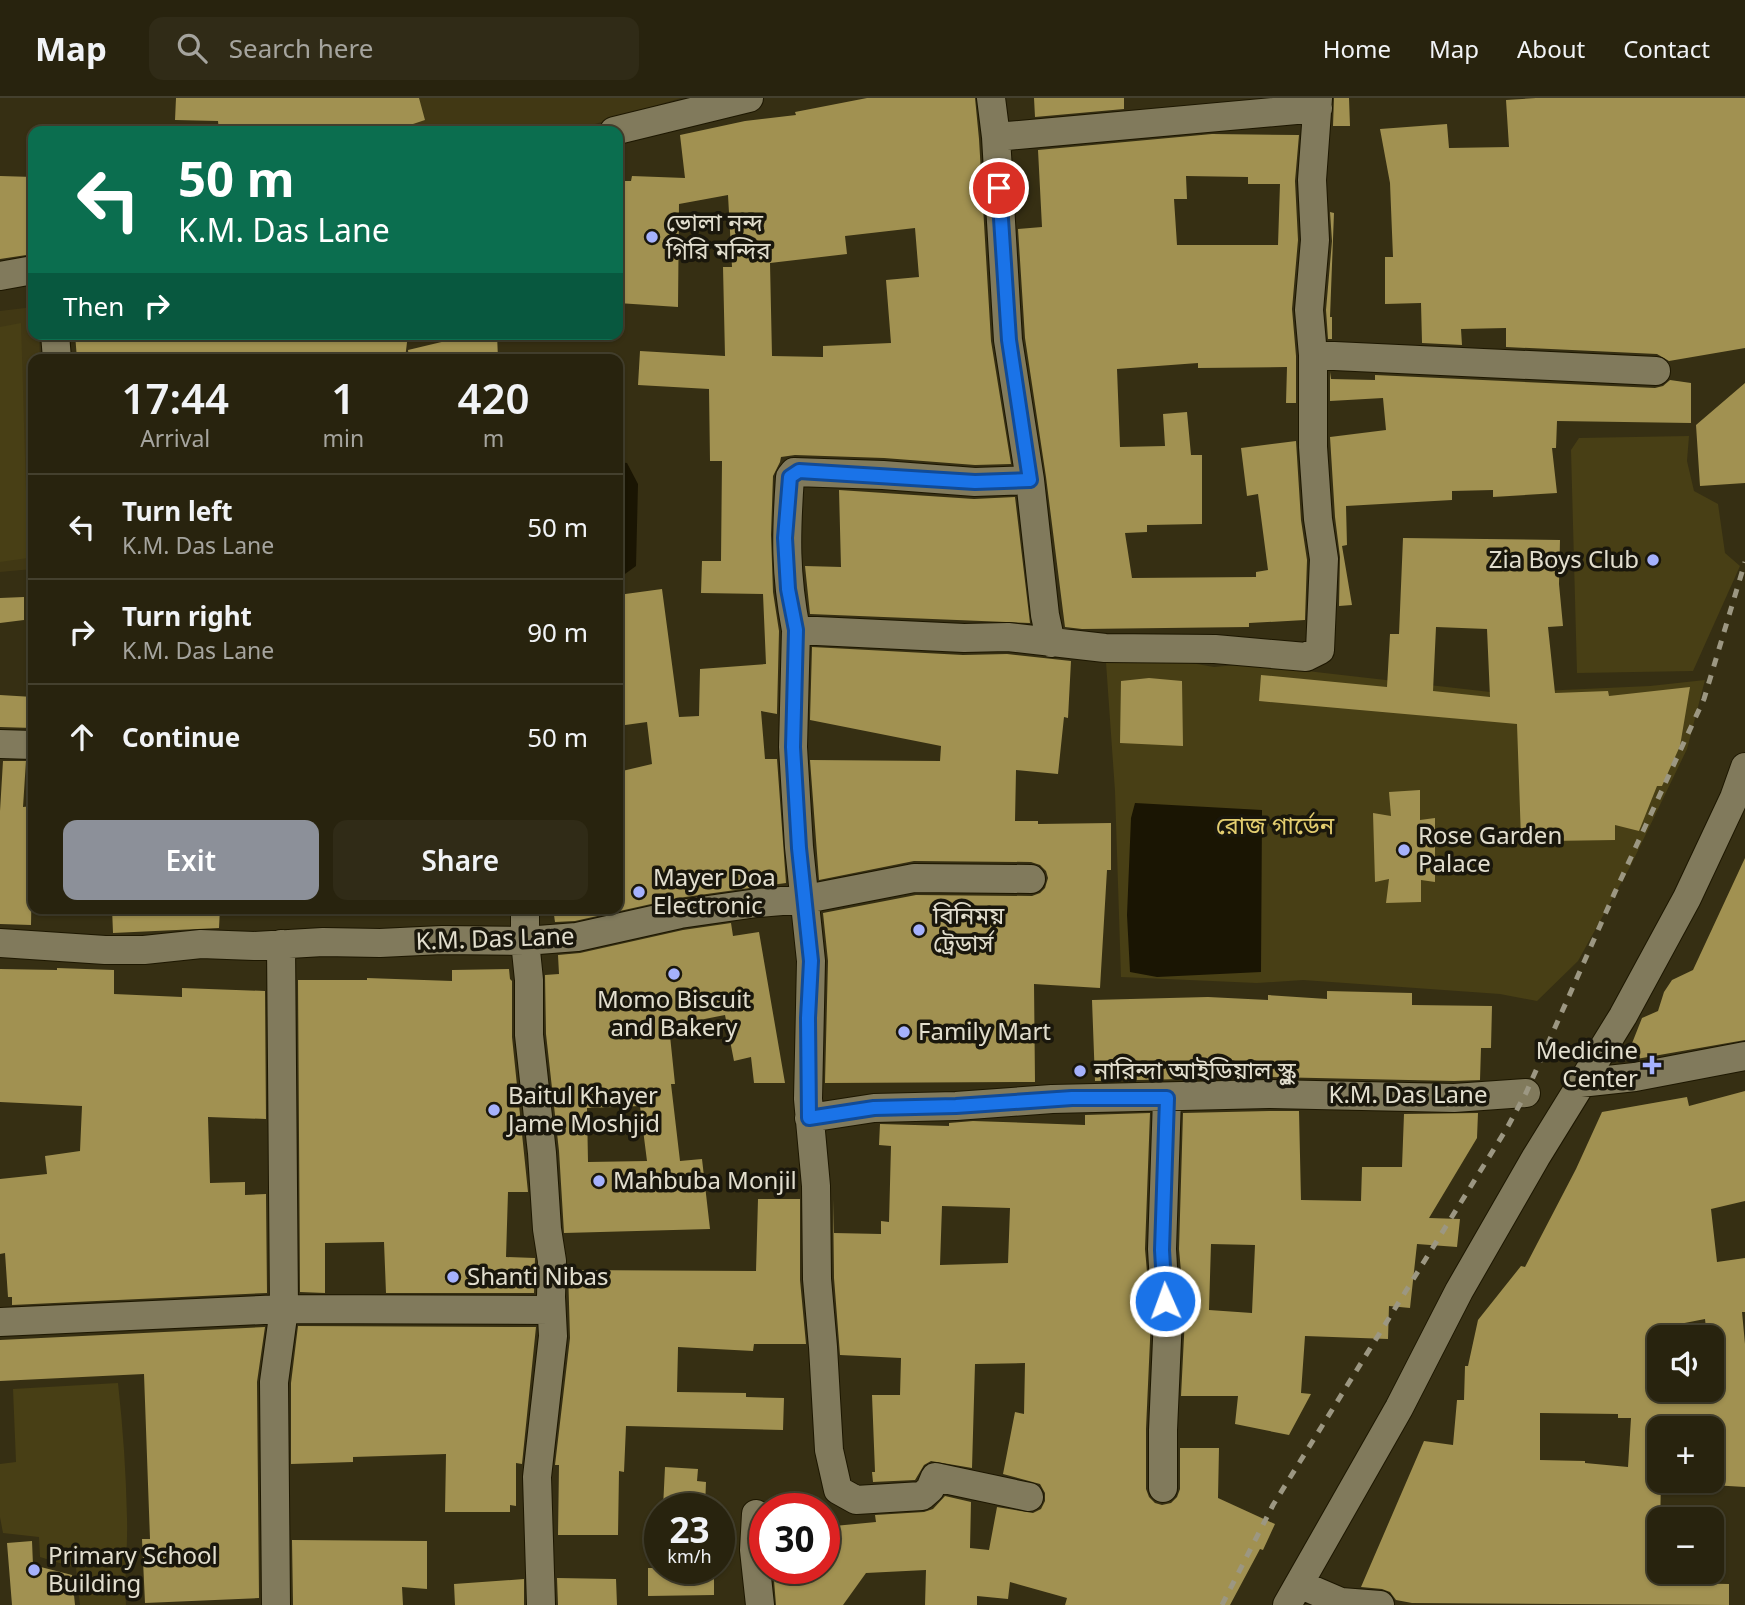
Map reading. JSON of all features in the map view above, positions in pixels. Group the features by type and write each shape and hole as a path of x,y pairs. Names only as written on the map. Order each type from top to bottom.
{"street":[{"path":"623,129 750,98"},
{"path":"991,98 1009,340 1051,643"},
{"path":"796,630 964,638 1008,637 1118,649 1215,649 1306,657 1320,650 1324,559 1313,447 1313,355 1309,310 1315,240 1312,180 1318,103 996,137"},
{"path":"0,276 28,271"},
{"path":"1313,355 1656,371"},
{"path":"1029,1497 937,1477 922,1496 856,1500 838,1490 829,1450 817,1279 816,1186 809,1118 808,1031 811,961 799,848 793,747 796,630 788,589 785,538 790,477 794,472 975,482 1030,480"},
{"path":"0,744 28,745"},
{"path":"1380,1605 1293,1594 1399,1408 1459,1291 1580,1083 1623,1016 1740,799 1745,767"},
{"name":"K.M. Das Lane","path":"0,943 144,950 201,944 525,941 577,937 680,914 806,899 914,878 1031,878"},
{"path":"526,914 529,1035 552,1261 553,1336 537,1477 541,1605"},
{"path":"276,1605 274,1382 284,1309 281,944"},
{"path":"1580,1083 1634,1077 1745,1056"},
{"name":"K.M. Das Lane","path":"809,1118 874,1108 1087,1098 1269,1094 1454,1098 1527,1093"},
{"path":"1163,1489 1168,1317 1162,1250 1167,1098"},
{"path":"0,1322 284,1309 551,1310"},
{"path":"758,1584 760,1605"}],"shaded area":[{"path":"353,98 681,98 589,126 361,126"},
{"path":"28,308 28,340 39,340 40,354 28,354 28,569 0,572 0,311"},
{"path":"623,463 627,463 638,484 636,566 623,575"},
{"path":"1135,803 1262,810 1261,972 1157,977 1130,972 1127,915 1131,818"}],"green space":[{"path":"21,323 28,558 0,562 0,327"},
{"name":"Zia Boys Club","path":"1689,436 1687,461 1694,491 1718,504 1725,553 1740,566 1693,671 1577,673 1571,450 1579,438"},
{"name":"রোজ গার্ডেন","path":"1105,648 1214,667 1247,664 1499,693 1650,686 1705,680 1687,749 1631,865 1578,961 1537,1001 1500,994 1303,980 1257,983 1121,977 1115,791"},
{"path":"118,1383 127,1501 126,1605 80,1605 76,1568 40,1557 39,1537 3,1533 0,1517 0,1464 16,1462 13,1389"}],"building":[{"path":"176,98 419,98 425,120 407,126 218,126 218,121 175,120"},
{"path":"867,98 975,98 991,341 1011,464 975,465 795,455 781,457 773,476 771,535 773,592 779,631 777,714 761,711 765,759 777,759 786,883 678,898 623,910 623,771 652,764 647,722 623,725 623,594 662,589 679,717 699,716 700,669 766,664 763,594 701,593 702,561 721,561 722,461 710,461 709,389 638,385 640,351 725,356 723,267 732,267 728,195 679,204 678,307 623,303 623,181 631,181 632,176 685,178 680,135 745,121 796,115 795,112","holes":["915,228 919,277 886,280 891,343 823,346 823,357 772,356 770,263 847,254 845,236"]},
{"path":"1034,98 1124,98 1124,109 1035,117"},
{"path":"1334,98 1349,98 1350,126 1333,126"},
{"path":"1745,98 1745,348 1669,361 1657,354 1506,347 1506,328 1461,329 1462,345 1422,343 1421,303 1385,304 1385,257 1393,257 1390,183 1380,129 1447,124 1449,148 1509,147 1506,100"},
{"path":"1212,134 1299,135 1295,181 1298,240 1292,309 1296,403 1286,403 1287,367 1198,368 1198,363 1117,369 1120,447 1165,446 1163,414 1187,412 1191,455 1202,455 1202,524 1147,525 1147,532 1125,533 1132,578 1256,577 1256,572 1268,570 1258,494 1247,496 1241,448 1296,441 1301,520 1307,560 1305,620 1249,623 1249,627 1065,627 1025,338 1018,229 1042,227 1038,150","holes":["1186,176 1248,177 1248,184 1280,184 1278,245 1177,245 1174,199 1187,199"]},
{"path":"0,176 28,177 28,255 0,259"},
{"path":"1330,212 1334,213 1330,317 1332,339 1328,339 1326,310 1332,241"},
{"path":"75,340 407,340 406,354 77,354"},
{"path":"450,340 497,340 498,354 408,354 408,350"},
{"path":"1330,372 1331,379 1375,380 1375,375 1655,388 1670,380 1691,383 1691,423 1557,421 1556,448 1552,448 1557,493 1493,497 1493,490 1452,491 1452,500 1346,506 1347,545 1342,546 1352,605 1339,606 1340,557 1330,437 1386,430 1383,398 1330,401"},
{"path":"1745,383 1745,483 1700,486 1696,425"},
{"path":"839,490 974,499 1015,497 1030,623 810,614 805,566 841,567"},
{"path":"1403,538 1560,540 1559,584 1563,626 1548,627 1555,693 1608,691 1609,696 1690,687 1680,746 1662,786 1657,786 1639,831 1615,825 1615,840 1521,839 1517,724 1259,701 1261,675 1387,687 1390,634 1399,634","holes":["1436,627 1487,629 1490,697 1433,691"]},
{"path":"24,597 24,620 0,623 0,598"},
{"path":"812,647 963,655 1007,654 1071,661 1068,718 1064,717 1058,774 1016,770 1015,821 1038,821 1038,824 1111,823 1111,870 1107,870 1100,988 1034,984 1035,1082 825,1083 828,961 823,913 916,895 1032,896 1045,888 1048,878 1040,865 1031,862 914,861 819,880 810,760 940,761 941,746 810,720"},
{"path":"1149,678 1182,681 1183,746 1120,743 1121,681"},
{"path":"0,695 28,697 28,728 0,727"},
{"path":"3,761 26,761 23,807 28,806 28,914 31,914 31,925 0,924"},
{"name":"Rose Garden Palace","path":"1420,790 1420,820 1435,818 1435,882 1421,880 1421,902 1386,903 1389,879 1375,882 1373,813 1391,816 1389,792"},
{"path":"1745,858 1745,1040 1625,1061 1642,1018 1658,1011 1664,992 1672,980 1693,970"},
{"path":"112,914 220,914 219,928 113,933"},
{"path":"554,914 606,914 575,921 555,922"},
{"path":"731,923 733,936 759,932 785,1083 754,1083 751,1057 734,1061 725,1015 669,1026 675,1084 671,1084 680,1161 702,1159 710,1229 564,1233 559,1151 546,1034 545,975 559,974 558,955 580,953 683,930","holes":["640,1106 647,1161 588,1162 587,1108"]},
{"path":"0,969 114,970 114,994 182,997 182,988 265,991 266,1119 208,1117 210,1183 245,1182 245,1195 266,1194 267,1293 12,1305 12,1297 8,1297 5,1253 0,1254 0,1179 47,1174 45,1156 80,1151 82,1106 0,1102"},
{"path":"509,969 512,981 512,1037 528,1192 508,1192 506,1257 535,1258 534,1293 386,1293 384,1242 325,1243 325,1293 300,1292 298,980 367,978 452,981 452,970"},
{"path":"1327,991 1412,993 1412,1005 1492,1006 1491,1048 1481,1048 1480,1080 1269,1077 1095,1081 1092,1000 1208,997 1268,1000 1268,995 1327,999"},
{"path":"1745,1091 1745,1201 1711,1209 1717,1262 1745,1258 1745,1312 1742,1312 1745,1344 1745,1487 1724,1486 1724,1416 1647,1416 1647,1493 1661,1493 1660,1507 1647,1507 1647,1584 1729,1584 1729,1605 1412,1603 1396,1600 1390,1592 1382,1589 1361,1587 1424,1441 1453,1445 1457,1400 1464,1400 1465,1366 1468,1366 1478,1320 1521,1266 1525,1267 1602,1112 1687,1097 1689,1106","holes":["1540,1413 1618,1414 1618,1418 1631,1418 1628,1467 1585,1461 1540,1460"]},
{"path":"1299,1111 1301,1200 1361,1201 1362,1167 1402,1167 1404,1114 1478,1113 1477,1138 1429,1218 1460,1219 1457,1247 1417,1244 1410,1308 1389,1306 1388,1339 1305,1336 1301,1393 1311,1394 1289,1435 1235,1424 1238,1396 1181,1396 1185,1317 1179,1249 1183,1113","holes":["1211,1244 1255,1245 1252,1313 1209,1310"]},
{"path":"1150,1113 1145,1249 1151,1318 1146,1429 1146,1489 1149,1497 1162,1505 1171,1503 1177,1497 1180,1489 1180,1448 1219,1448 1218,1498 1275,1524 1263,1550 1260,1549 1230,1605 1065,1605 1067,1598 1010,1582 1008,1599 977,1596 977,1605 925,1605 926,1570 866,1573 843,1605 776,1605 774,1584 840,1584 840,1525 876,1522 875,1515 924,1512 933,1509 945,1496 971,1502 970,1548 989,1550 997,1507 1033,1513 1041,1509 1045,1501 1045,1493 1040,1484 1003,1474 1015,1412 1024,1414 1025,1363 975,1364 972,1468 931,1461 924,1465 915,1480 873,1482 872,1472 875,1472 872,1395 900,1395 901,1358 840,1355 834,1278 833,1199 834,1233 881,1234 881,1221 889,1222 891,1146 879,1145 880,1124 949,1126 949,1123 973,1121 1085,1125 1085,1115","holes":["942,1206 1010,1208 1008,1263 940,1265"]},
{"path":"758,1199 800,1199 800,1280 806,1344 754,1344 753,1351 678,1347 677,1392 746,1393 746,1397 784,1398 783,1430 626,1426 624,1472 619,1471 618,1535 558,1535 559,1465 555,1465 570,1338 568,1270 756,1271"},
{"path":"298,1326 536,1327 522,1464 516,1463 516,1506 510,1505 510,1512 445,1512 446,1454 353,1457 353,1462 291,1464 291,1383"},
{"path":"265,1327 257,1382 259,1598 145,1603 142,1539 150,1539 144,1374 0,1381 0,1340"},
{"path":"665,1467 698,1469 697,1481 706,1482 706,1493 664,1493"},
{"path":"292,1540 427,1541 427,1589 402,1587 403,1605 293,1605"},
{"name":"Primary School Building","path":"32,1541 33,1565 72,1575 75,1605 12,1605 7,1543"},
{"path":"557,1578 616,1579 617,1605 558,1605"},
{"path":"524,1579 524,1605 455,1605 454,1584"},
{"path":"648,1584 714,1584 714,1595 648,1596"}],"railway":[{"path":"1222,1605 1273,1505 1507,1128 1526,1093 1704,699 1745,562"}],"place":[{"name":"ভোলা নন্দ গিরি মন্দির","path":"652,237"},
{"name":"Zia Boys Club","path":"1653,560"},
{"name":"Rose Garden Palace","path":"1404,850"},
{"name":"Mayer Doa Electronic","path":"639,892"},
{"name":"বিনিময় ট্রেডার্স","path":"919,930"},
{"name":"Momo Biscuit and Bakery","path":"674,974"},
{"name":"Family Mart","path":"904,1032"},
{"name":"Medicine Center","path":"1652,1065"},
{"name":"নারিন্দা আইডিয়াল স্কুল","path":"1080,1071"},
{"name":"Baitul Khayer Jame Moshjid","path":"494,1110"},
{"name":"Mahbuba Monjil","path":"599,1181"},
{"name":"Shanti Nibas","path":"453,1277"},
{"name":"Primary School Building","path":"34,1570"}],"route":[{"path":"999,188 1009,340 1030,480 975,482 799,471 790,477 785,538 788,589 796,630 793,747 799,848 811,961 808,1018 809,1118 874,1108 956,1106 1072,1098 1167,1098 1162,1250 1165,1301"}]}
